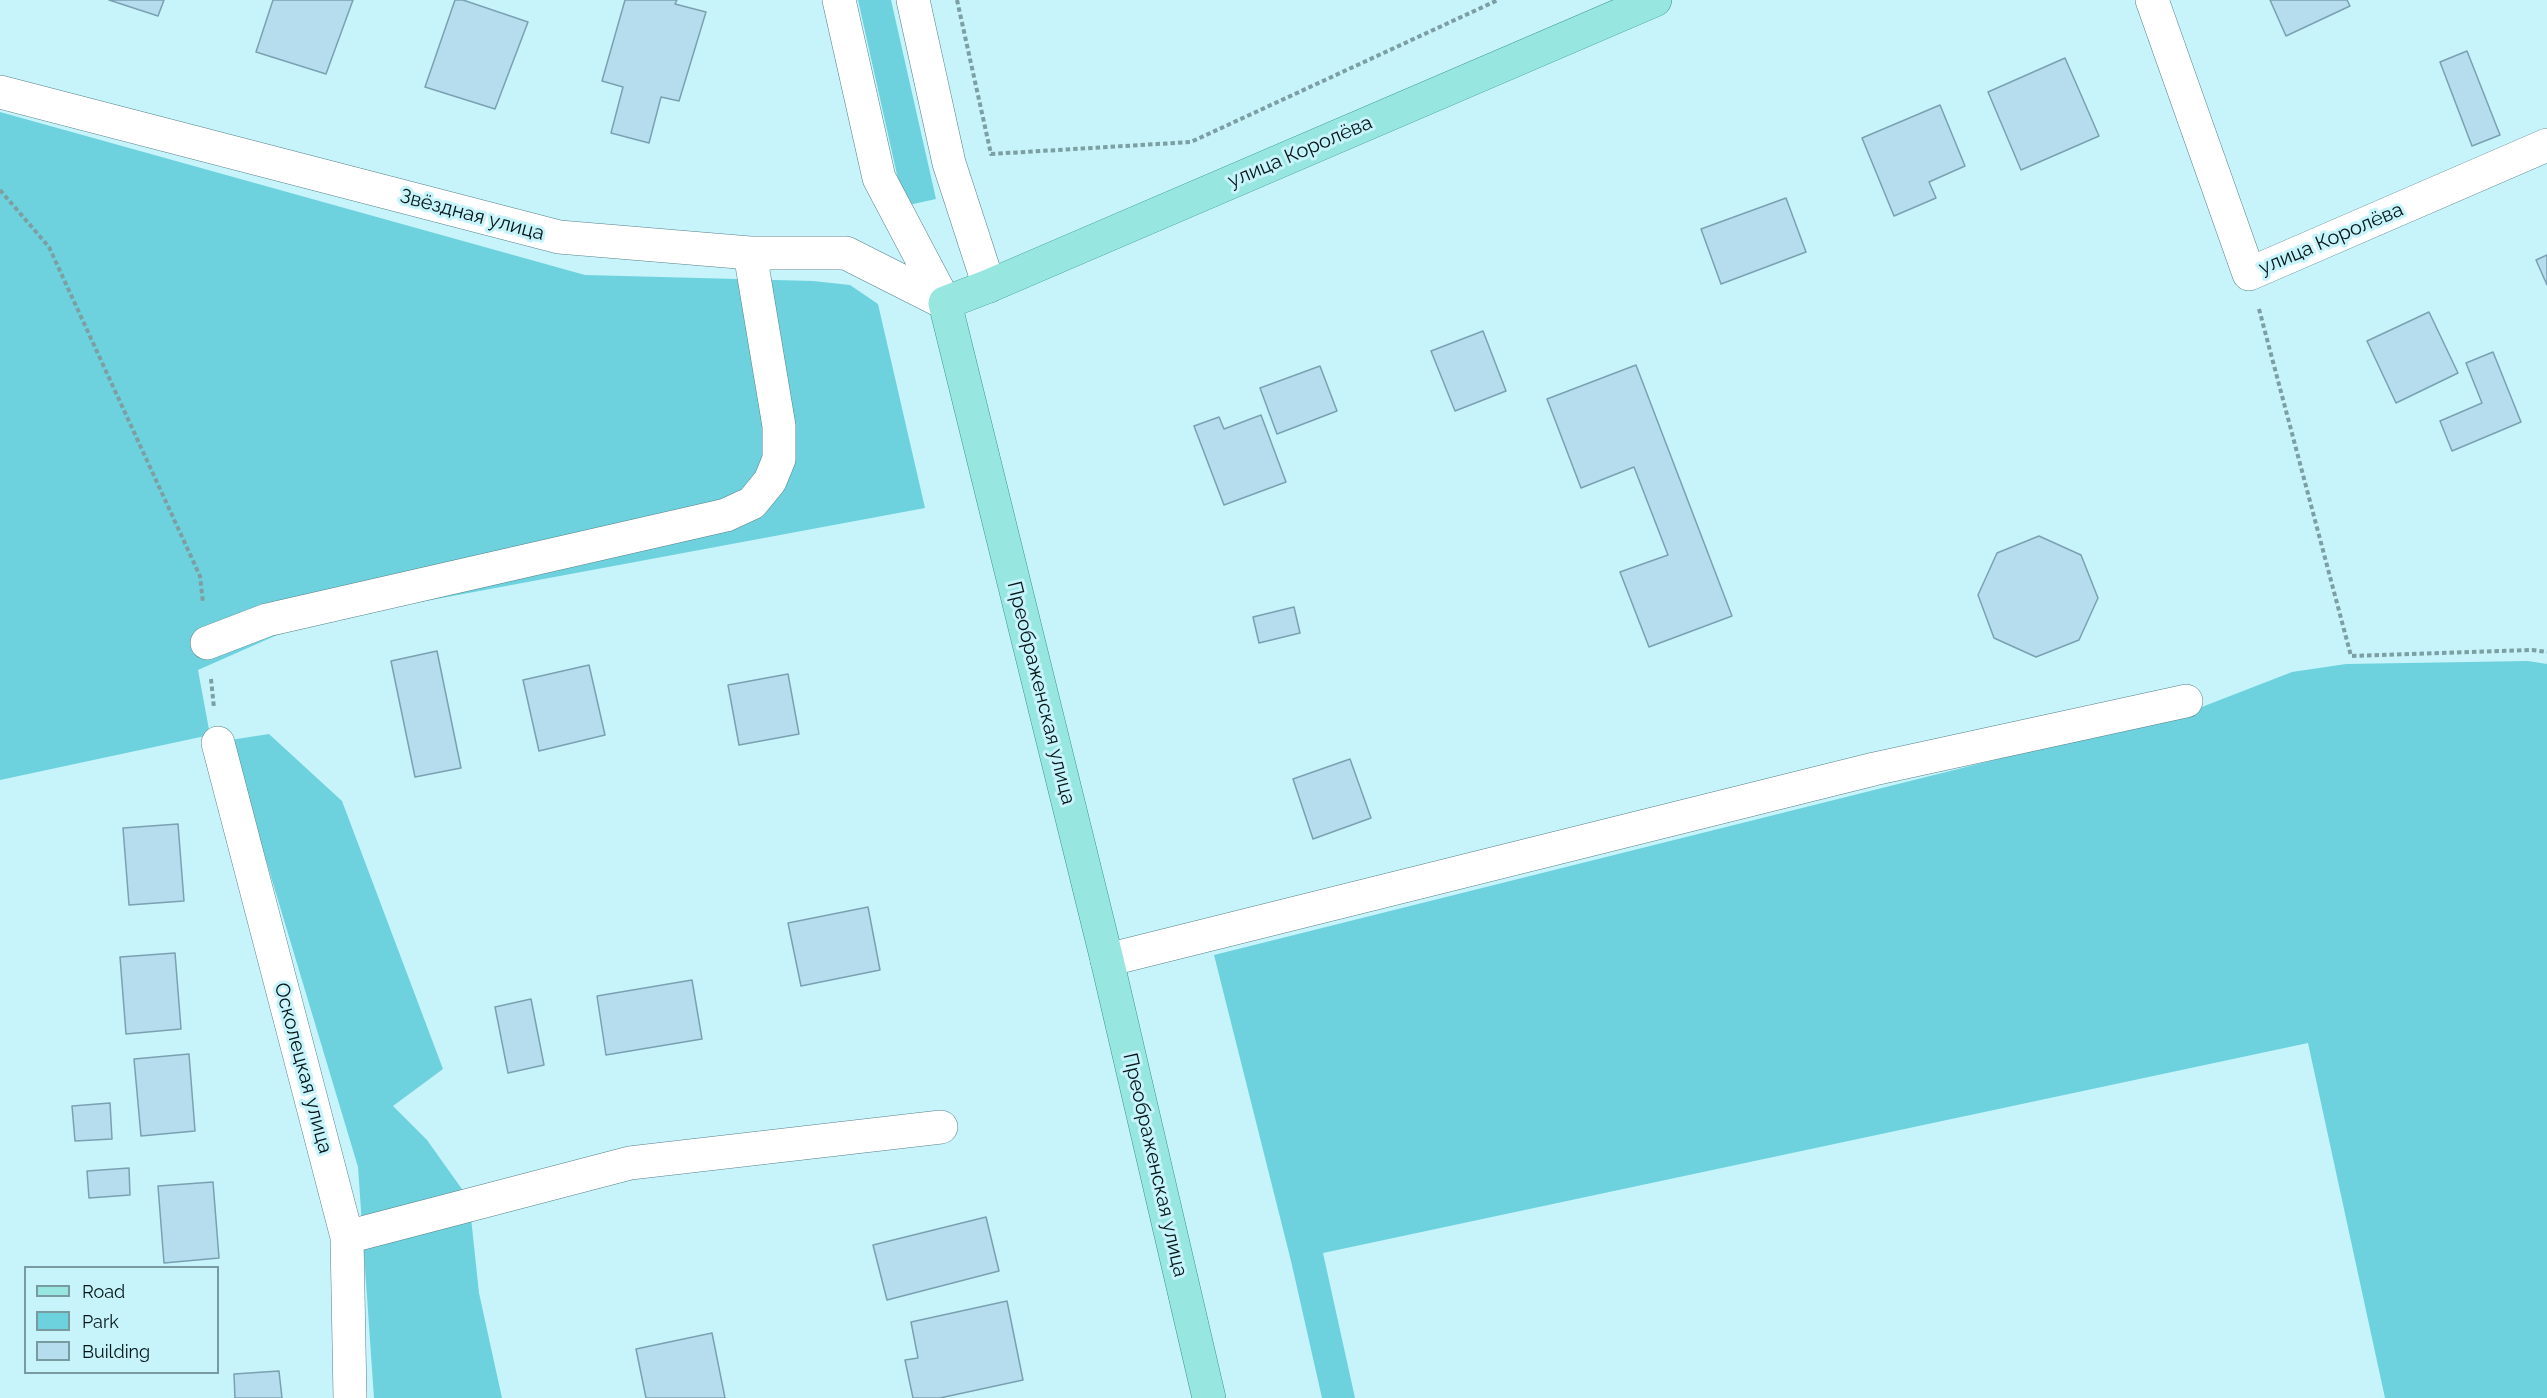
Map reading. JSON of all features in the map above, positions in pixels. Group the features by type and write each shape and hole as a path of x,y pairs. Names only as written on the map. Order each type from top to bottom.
{"main road":[{"name":"улица Королёва","path":"945,303 1655,0"},
{"name":"Преображенская улица","path":"945,303 1107,960 1209,1398"}],"street":[{"name":"Преображенская улица","path":"839,0 879,178 945,303"},
{"path":"913,0 949,163 989,286"},
{"name":"улица Королёва","path":"2152,0 2249,274 2547,145"},
{"name":"Звёздная улица","path":"0,92 559,237 750,253 846,253 945,303"},
{"path":"207,643 267,620 726,515 752,503 770,481 779,459 779,426 750,253"},
{"path":"1107,960 1874,769 2186,701"},
{"name":"Осколецкая улица","path":"218,743 347,1237 350,1398"},
{"path":"347,1237 630,1163 940,1127"}],"path":[{"path":"957,0 991,154 1191,142 1498,0"},
{"path":"0,190 49,247 200,576 218,743"},
{"path":"2249,274 2351,657 2532,650 2547,652"}],"green space":[{"path":"858,0 891,0 936,199 904,206"},
{"path":"0,112 585,275 813,281 850,285 878,304 925,508 302,624 198,670 210,735 0,780"},
{"path":"2528,661 2547,664 2547,1398 2385,1398 2308,1043 1323,1253 1355,1398 1322,1398 1291,1261 1214,955 2194,710 2292,672 2346,664"},
{"path":"269,734 342,801 443,1069 393,1106 427,1140 469,1199 479,1293 502,1398 374,1398 358,1167 230,740"}],"building":[{"path":"109,0 164,0 158,16"},
{"path":"273,0 353,0 326,74 256,52"},
{"path":"455,0 463,0 528,22 495,109 425,87"},
{"path":"625,0 677,0 675,4 706,12 679,101 661,97 649,143 611,133 623,87 602,81"},
{"path":"2270,0 2347,0 2350,6 2286,36"},
{"path":"2467,51 2500,135 2472,146 2440,62"},
{"path":"2065,58 2099,136 2021,170 1988,92"},
{"path":"1940,105 1965,166 1929,182 1936,198 1894,216 1862,138"},
{"path":"1786,198 1806,252 1721,284 1701,229"},
{"path":"2547,255 2547,285 2536,260"},
{"path":"2429,312 2458,373 2396,403 2367,341"},
{"path":"1483,331 1506,391 1455,411 1431,351"},
{"path":"2493,352 2521,422 2452,451 2440,421 2482,403 2466,363"},
{"path":"1636,365 1732,616 1649,647 1620,572 1668,555 1634,467 1581,488 1547,399"},
{"path":"1320,366 1337,411 1277,434 1260,388"},
{"path":"1261,415 1286,482 1224,505 1194,426 1219,417 1224,429"},
{"path":"2039,536 2081,555 2098,598 2079,640 2036,657 1994,638 1978,595 1997,553"},
{"path":"1294,607 1300,633 1259,643 1253,617"},
{"path":"437,651 461,768 415,777 391,661"},
{"path":"589,665 605,735 539,751 523,680"},
{"path":"788,674 799,734 739,745 728,685"},
{"path":"1350,759 1371,818 1313,839 1293,779"},
{"path":"178,824 184,901 129,905 123,828"},
{"path":"868,907 880,970 801,986 788,923"},
{"path":"175,953 181,1029 126,1034 120,957"},
{"path":"692,980 702,1039 606,1055 597,996"},
{"path":"531,999 544,1065 508,1073 495,1007"},
{"path":"189,1054 195,1131 141,1136 134,1059"},
{"path":"110,1103 112,1139 75,1141 72,1106"},
{"path":"129,1168 130,1195 89,1198 87,1171"},
{"path":"213,1182 219,1258 164,1263 158,1186"},
{"path":"986,1217 999,1271 887,1300 873,1245"},
{"path":"1007,1301 1023,1380 940,1398 913,1398 905,1360 918,1358 911,1322"},
{"path":"712,1333 725,1398 646,1398 636,1349"},
{"path":"279,1371 282,1398 235,1398 234,1374"}]}
